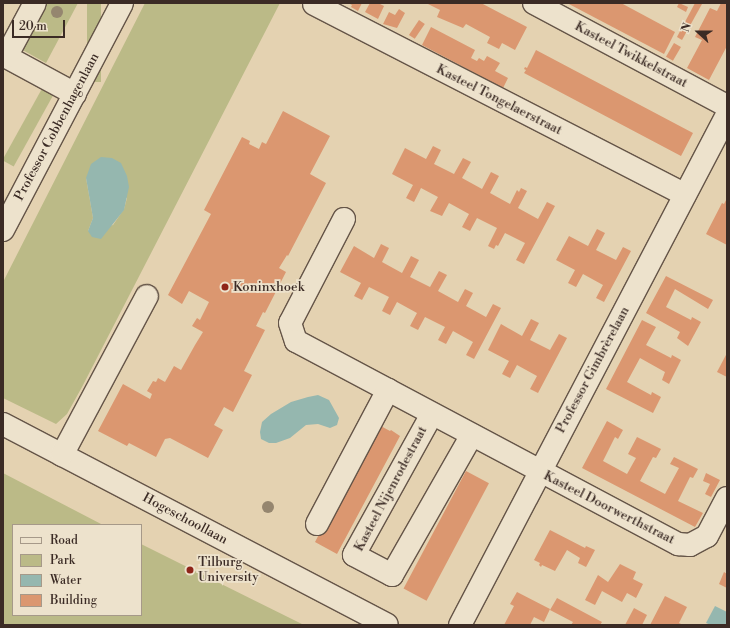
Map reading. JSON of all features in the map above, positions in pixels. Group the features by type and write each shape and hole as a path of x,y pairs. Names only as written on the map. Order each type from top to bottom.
{"street":[{"path":"36,3 5,56 75,94"},
{"name":"Professor Cobbenhagenlaan","path":"3,230 122,3"},
{"name":"Kasteel Twikkelstraat","path":"534,3 727,106"},
{"name":"Kasteel Tongelaerstraat","path":"314,4 685,195"},
{"name":"Professor Gimbrèrelaan","path":"460,625 539,471 727,115"},
{"name":"Kasteel Nijenrodestraat","path":"344,219 290,323 296,341 539,471"},
{"path":"62,455 147,296"},
{"path":"317,524 388,390"},
{"name":"Kasteel Nijenrodestraat","path":"432,414 354,555 392,575 472,436"},
{"name":"Hogeschoollaan","path":"3,424 387,625"},
{"name":"Kasteel Doorwerthstraat","path":"539,471 678,544 690,545 707,536 727,498"}],"green space":[{"path":"43,3 78,3 46,63 19,48"},
{"path":"87,3 101,3 101,82 87,82"},
{"path":"145,3 280,3 82,387 67,414 56,424 3,398 3,282","holes":["86,178 127,198 124,209 113,225 88,231 93,218"]},
{"path":"44,85 55,91 14,167 3,161 3,159"},
{"path":"3,473 101,524 12,524 12,616 142,616 142,544 304,625 3,625"}],"water":[{"path":"101,157 112,158 121,163 127,176 129,187 124,210 101,239 92,237 88,231 93,218 86,178 91,164"},
{"path":"318,395 329,400 339,418 337,425 330,428 318,424 306,425 290,438 276,443 269,443 261,439 260,432 262,422 271,414 291,402"},
{"path":"715,606 727,612 727,625 711,625 706,623"}],"building":[{"path":"348,3 362,3 358,11 351,7 352,5"},
{"path":"370,3 378,3 384,6 378,19 365,12"},
{"path":"426,3 481,3 527,27 515,50 502,43 499,49 487,43 490,37 466,24 463,28 437,17 440,10"},
{"path":"567,3 621,3 675,32 664,54"},
{"path":"679,3 688,7 686,12 677,7"},
{"path":"695,3 702,4 682,40 677,37"},
{"path":"721,3 727,3 727,46 709,80 687,68 702,40 695,37 710,8 717,11"},
{"path":"399,9 405,13 397,28 383,24 389,12 395,15"},
{"path":"419,20 425,24 415,39 409,35"},
{"path":"431,27 475,50 471,58 477,61 479,58 484,61 487,56 500,63 495,71 508,78 503,88 422,45"},
{"path":"674,43 681,47 673,61 666,57"},
{"path":"536,50 693,133 681,156 524,73 526,70 524,69 525,67 527,68"},
{"name":"Koninxhoek","path":"283,111 330,136 310,174 326,183 288,256 287,255 279,268 286,272 265,313 263,312 256,326 265,330 244,371 252,375 233,412 224,407 214,425 223,430 208,458 170,438 165,439 156,457 129,443 127,446 98,431 123,384 150,399 152,394 147,391 153,381 156,382 158,378 165,382 174,366 181,370 203,332 192,326 197,318 200,320 209,302 189,291 182,304 168,295 211,214 204,210 242,137 250,141 249,144 259,149 262,142 266,144"},
{"path":"433,146 441,150 434,164 454,174 463,158 471,162 462,178 482,189 491,172 499,176 490,193 510,204 517,190 519,192 521,188 527,191 518,208 538,219 547,202 555,206 524,264 516,260 525,243 505,233 498,246 496,245 494,249 488,246 497,228 477,218 470,231 462,227 469,214 449,203 442,216 430,211 438,197 421,188 414,202 406,198 413,185 392,174 405,148 426,159"},
{"path":"727,198 727,245 706,234 722,203 724,204"},
{"path":"597,229 605,233 596,250 616,260 623,247 631,251 604,302 596,298 603,285 583,274 576,287 568,283 575,270 556,260 569,236 588,246"},
{"path":"381,244 389,248 382,262 402,273 411,256 419,260 410,277 430,287 439,271 447,275 438,291 458,302 465,289 473,293 466,306 486,317 493,304 501,308 474,359 466,355 473,342 453,331 446,344 438,340 445,327 425,317 418,330 410,326 417,313 397,302 390,315 382,311 389,297 369,287 362,300 354,296 361,283 340,272 354,246 374,258"},
{"path":"666,276 713,300 708,309 675,289 666,307 691,320 692,317 701,322 688,346 677,338 680,332 646,313"},
{"path":"531,319 539,323 530,340 550,350 559,334 567,338 538,393 530,389 537,376 517,365 510,378 502,374 509,361 488,350 501,324 522,336"},
{"path":"642,320 656,327 646,345 671,358 672,355 681,360 669,384 662,380 665,372 640,358 627,382 651,395 652,392 661,397 653,413 606,389"},
{"path":"727,353 727,377 717,372"},
{"path":"607,421 623,430 618,439 615,437 603,461 627,474 636,458 628,454 637,437 661,449 656,458 653,457 640,481 665,494 679,468 670,464 674,457 698,469 693,478 690,477 678,501 703,513 695,527 582,468"},
{"path":"377,424 400,436 337,554 315,542"},
{"path":"466,471 489,483 427,601 404,588"},
{"path":"706,473 720,480 711,497 705,494 710,484 703,481"},
{"path":"550,530 585,548 586,546 595,550 586,567 578,563 580,558 567,550 555,571 542,565 541,567 539,565 540,563 534,560"},
{"path":"620,564 636,572 633,579 643,584 636,598 627,593 622,602 602,591 595,605 585,600 598,575 608,582"},
{"path":"724,572 727,574 727,588 719,584"},
{"path":"517,592 550,609 544,622 534,617 530,625 504,625 514,606 510,604"},
{"path":"665,596 687,607 679,623 683,625 650,625"},
{"path":"557,598 602,622 600,625 571,625 573,622 550,610"},
{"path":"634,608 647,615 642,625 625,625"}],"place":[{"name":"Koninxhoek","path":"225,287"},
{"name":"Tilburg University","path":"190,570"}]}
